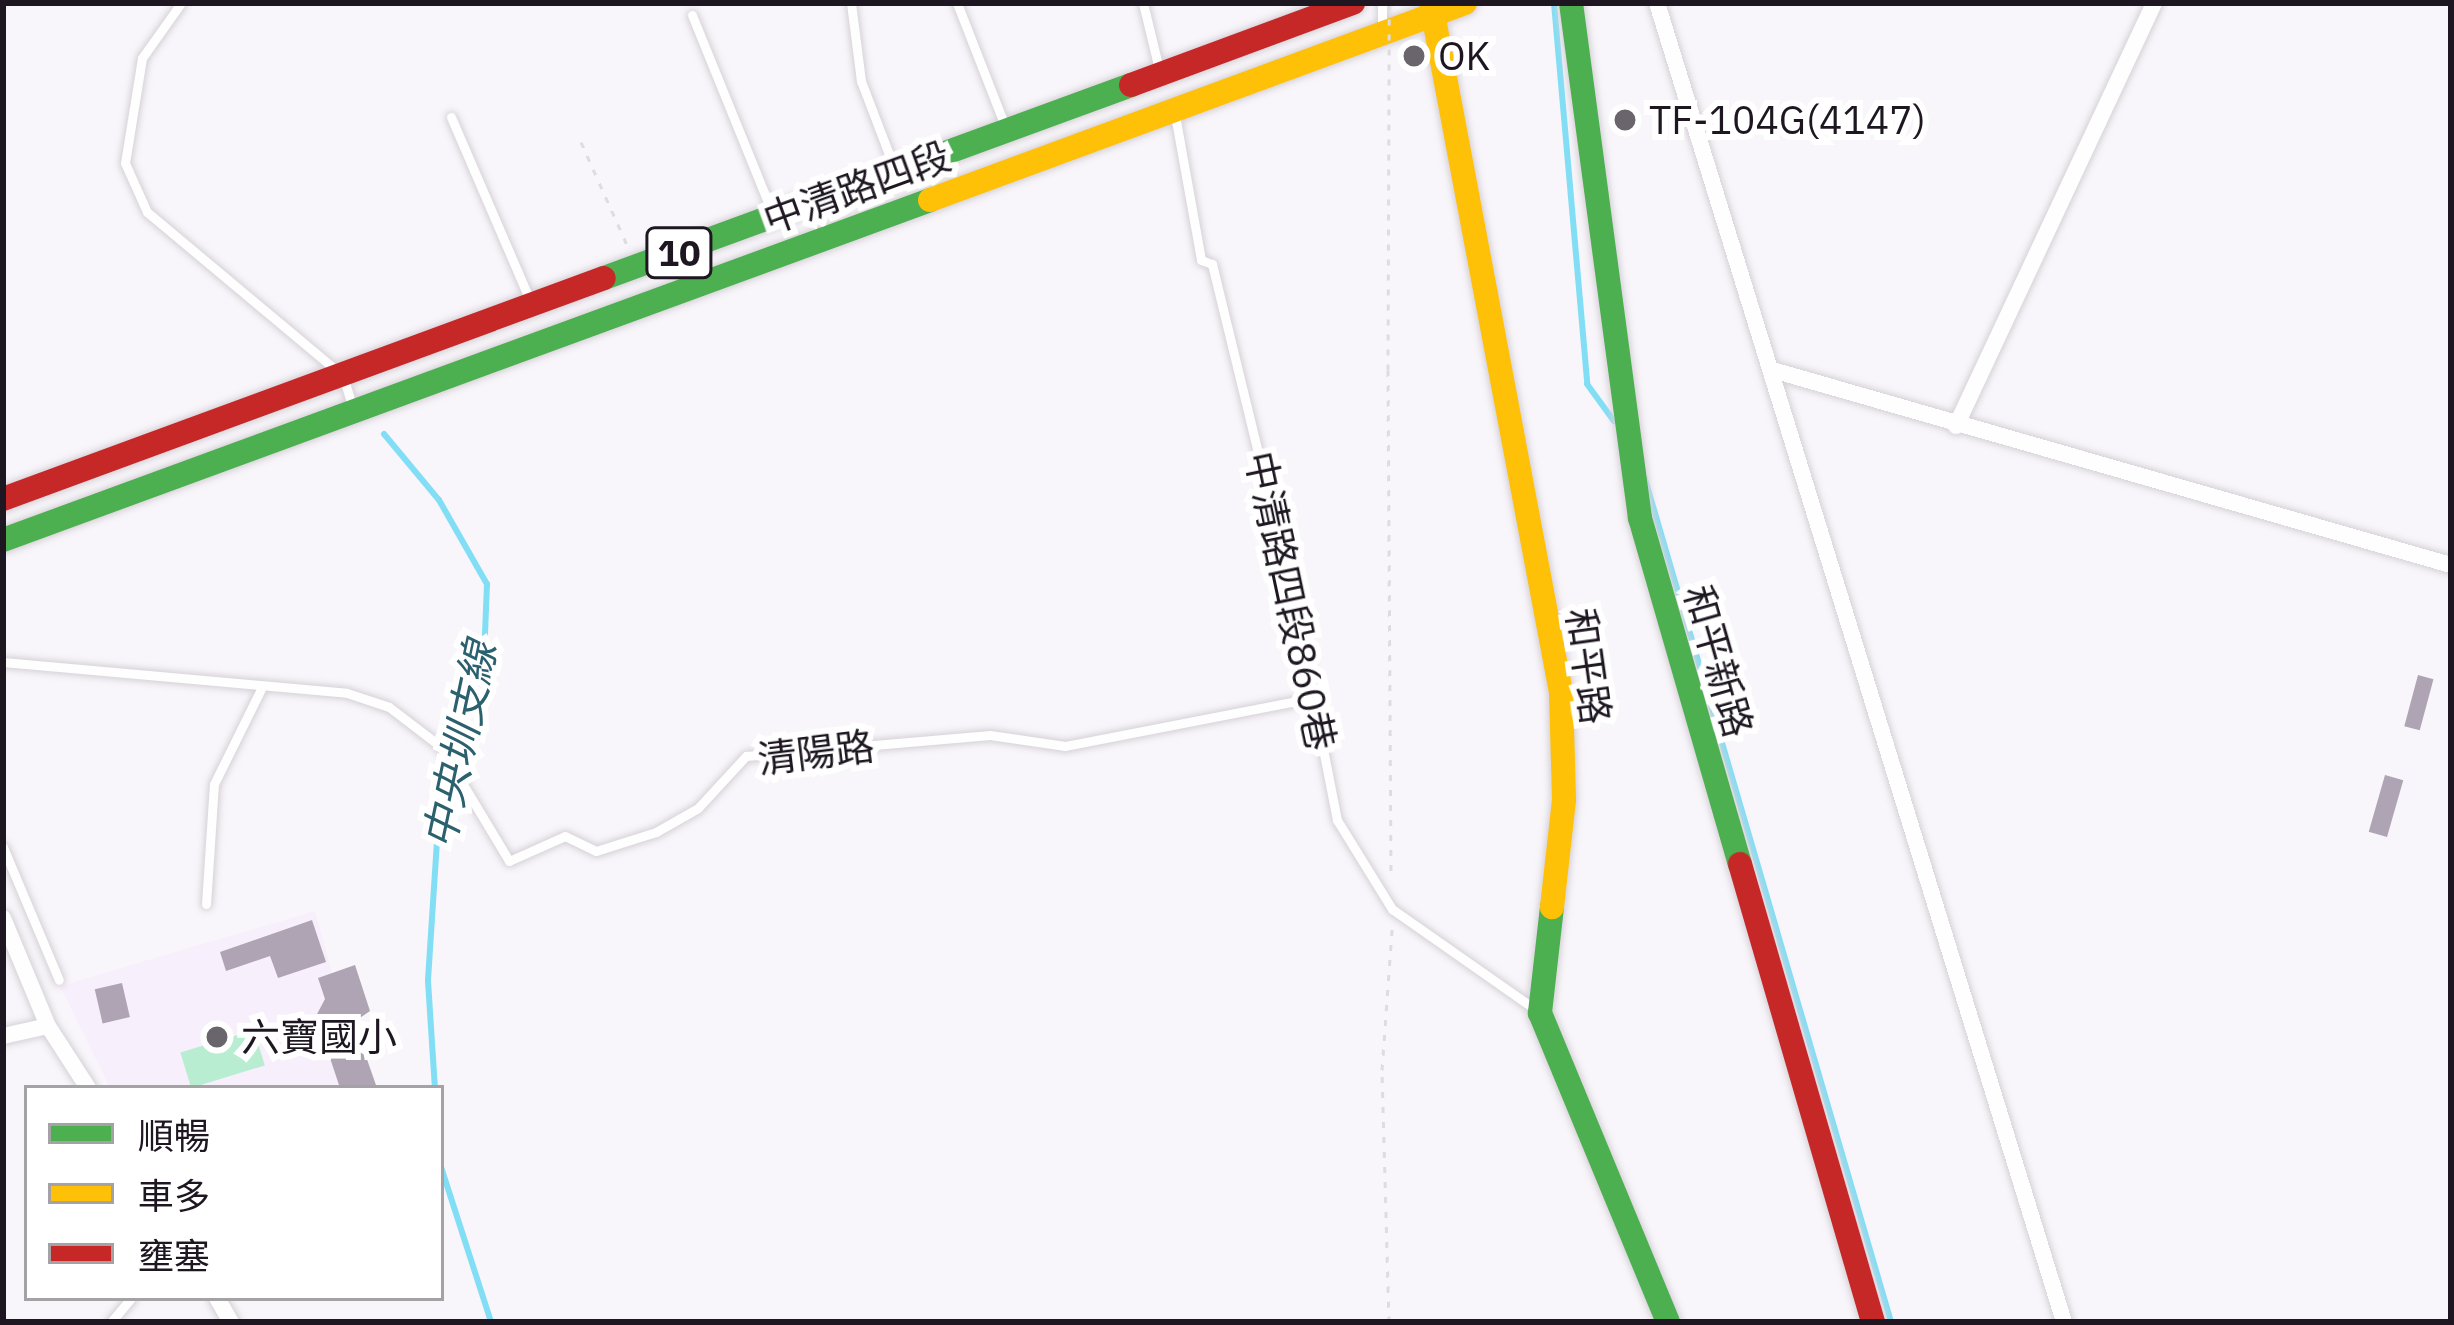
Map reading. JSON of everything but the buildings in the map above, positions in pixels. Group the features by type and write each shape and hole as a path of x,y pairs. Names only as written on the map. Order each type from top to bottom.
{"main road":[{"name":"中清路四段","path":"3,540 1382,34 1431,9 1465,3"},
{"name":"和平新路","path":"1571,3 1640,518 1873,1322"},
{"name":"中清路四段","path":"3,499 1340,5"},
{"name":"和平路","path":"1431,9 1561,692 1564,800 1540,1013 1668,1322"},
{"path":"1055,113 1070,148"}],"street":[{"path":"1658,3 1776,371 2064,1322"},
{"path":"1956,426 2154,3"},
{"path":"1776,371 2451,565"},
{"path":"3,919 48,1025 86,1085"},
{"path":"3,1036 48,1025"}],"lane":[{"path":"181,3 142,58 125,163 147,212 343,376 354,411"},
{"path":"851,3 861,81 896,172"},
{"path":"957,3 1007,131"},
{"path":"1143,3 1161,74"},
{"path":"1382,34 1386,3"},
{"path":"1340,5 1348,46"},
{"path":"692,15 774,217"},
{"name":"中清路四段860巷","path":"1174,110 1201,260 1212,264 1313,698 1336,820 1391,909 1540,1013"},
{"path":"451,117 533,306"},
{"name":"清陽路","path":"3,662 347,694 389,707 440,746 508,861 565,836 596,851 656,832 698,808 746,756 990,735 1065,746 1313,698"},
{"path":"206,904 214,784 262,686"},
{"path":"3,847 59,980"}],"path":[{"path":"1386,3 1391,909 1382,1070 1389,1322"},
{"path":"581,142 637,267"}],"shaded area":[{"name":"六寶國小","path":"315,911 363,1085 109,1085 60,986"}],"green space":[{"path":"254,1030 265,1065 190,1085 180,1053"}],"waterway":[{"path":"1554,3 1587,384 1614,421"},
{"name":"中央圳支線","path":"384,434 439,500 487,584 484,660 439,810 428,981 435,1085"},
{"path":"1645,479 1891,1322"},
{"name":"中央圳支線","path":"444,1176 491,1322"}],"traffic: fast":[{"path":"1571,3 1640,518 1740,864"},
{"path":"604,278 1131,85"},
{"path":"3,540 930,200"},
{"path":"1552,907 1540,1013 1668,1322"}],"traffic: slow":[{"path":"1431,3 1561,692 1564,800 1552,907"},
{"path":"930,200 1465,3"}],"traffic: jam":[{"path":"1131,85 1353,3"},
{"path":"3,499 604,278"},
{"path":"1740,864 1873,1322"}],"place":[{"name":"OK","path":"1414,56"},
{"name":"TF-104G(4147)","path":"1625,120"},
{"name":"六寶國小","path":"217,1037"}]}
